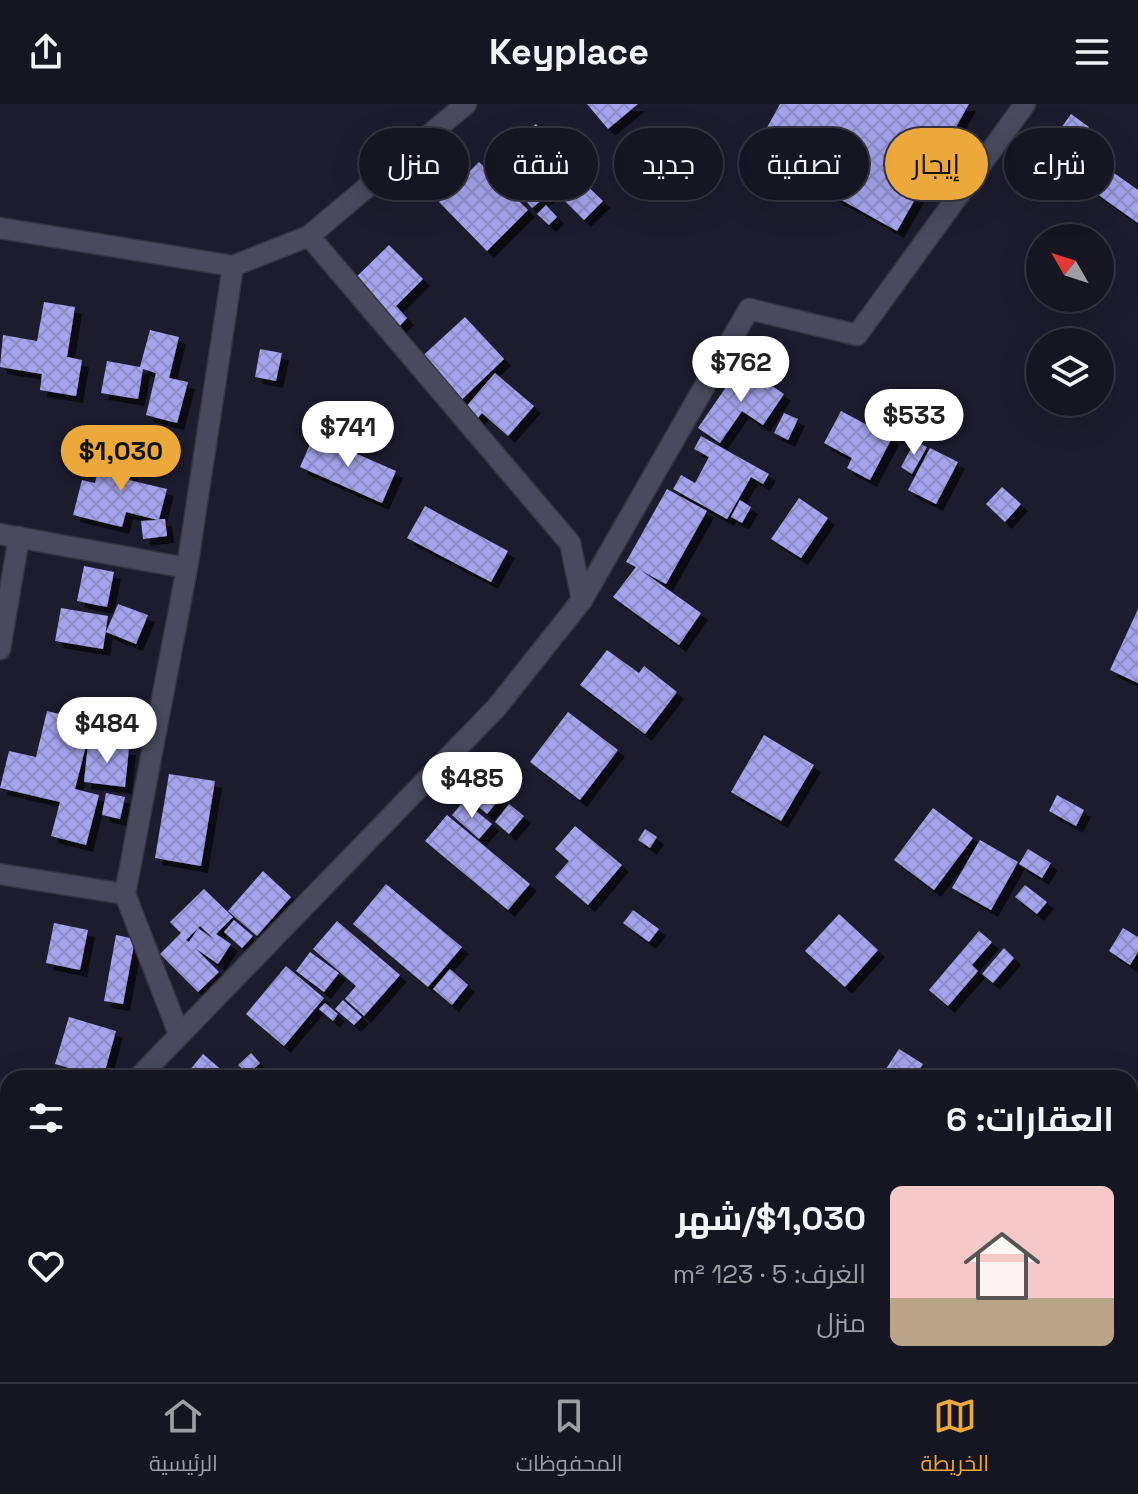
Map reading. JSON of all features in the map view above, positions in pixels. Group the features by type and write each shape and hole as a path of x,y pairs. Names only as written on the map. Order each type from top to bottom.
{"street":[{"path":"0,228 233,266 309,236 466,104"},
{"path":"145,1070 497,707 582,600 749,309 857,335 1025,104"},
{"path":"309,236 570,543 582,600"},
{"path":"179,1034 125,894 187,568 233,266"},
{"path":"0,649 9,536 187,568"},
{"path":"0,874 125,894"}],"building":[{"path":"587,104 638,104 608,129"},
{"path":"780,104 969,104 955,128 885,128 885,200 915,200 897,231 842,200 869,200 869,128 767,128"},
{"path":"1071,114 1089,127 1088,128 1061,128"},
{"path":"479,162 485,168 485,200 518,200 528,210 487,251 439,202 469,200 469,172"},
{"path":"1114,173 1138,190 1138,223 1106,200 1114,200"},
{"path":"598,196 603,201 584,220 564,200 598,200"},
{"path":"525,200 542,200 532,208"},
{"path":"546,205 557,217 549,225 537,214"},
{"path":"389,245 423,279 396,306 407,318 397,329 351,282"},
{"path":"44,302 75,307 67,357 82,360 76,396 40,390 42,374 0,367 3,335 37,341"},
{"path":"465,317 504,359 456,405 416,362"},
{"path":"150,330 179,337 169,378 188,382 177,423 146,415 156,373 143,369 138,399 101,393 107,361 140,367"},
{"path":"260,349 282,353 276,381 255,377"},
{"path":"741,365 784,394 763,425 742,411 720,443 698,428"},
{"path":"495,373 534,406 508,436 482,413 476,420 464,409"},
{"path":"841,411 892,438 870,480 847,468 852,458 824,443"},
{"path":"784,413 798,419 788,440 774,433"},
{"path":"314,435 396,471 382,503 300,467"},
{"path":"701,436 769,474 763,484 751,477 727,519 673,489 681,475 695,483 709,457 694,449"},
{"path":"105,439 137,447 129,480 167,489 159,519 165,519 167,536 143,539 141,521 158,520 126,512 122,527 73,515 82,480 95,483"},
{"path":"915,441 927,447 912,474 901,467"},
{"path":"930,448 958,462 936,504 908,490"},
{"path":"1002,487 1021,504 1005,522 986,504"},
{"path":"667,489 707,511 666,584 642,571 701,613 679,645 613,597 636,567 626,562"},
{"path":"799,498 828,518 801,558 771,539"},
{"path":"740,500 751,507 742,523 731,517"},
{"path":"425,506 508,551 491,582 407,538"},
{"path":"84,566 114,572 107,607 77,601"},
{"path":"118,604 148,615 136,644 106,632"},
{"path":"61,608 108,616 103,649 55,641"},
{"path":"1138,609 1138,683 1110,670"},
{"path":"607,650 639,673 644,666 677,692 645,734 580,685"},
{"path":"47,711 92,722 75,789 99,795 86,845 51,836 60,802 0,788 9,751 36,757"},
{"path":"568,712 618,750 580,800 530,762"},
{"path":"764,735 814,765 781,821 731,792"},
{"path":"88,744 129,748 125,787 84,782"},
{"path":"169,774 215,781 201,866 155,858"},
{"path":"483,779 502,796 487,814 467,797"},
{"path":"106,793 125,797 120,819 102,815"},
{"path":"1057,795 1084,810 1076,826 1049,811"},
{"path":"464,801 492,824 479,839 452,815"},
{"path":"509,804 524,816 509,834 495,822"},
{"path":"933,808 973,838 934,890 894,860"},
{"path":"447,815 530,884 508,910 425,841"},
{"path":"575,826 622,865 588,905 555,877 569,861 555,849"},
{"path":"645,829 657,837 650,848 638,840"},
{"path":"980,840 1018,862 991,910 952,888"},
{"path":"1028,849 1051,863 1042,878 1019,864"},
{"path":"263,871 291,897 257,936 228,911"},
{"path":"386,884 462,947 428,987 353,924"},
{"path":"1025,885 1047,902 1037,914 1015,897"},
{"path":"204,889 233,917 216,934 231,944 218,964 195,948 219,972 198,992 160,954 181,933 170,922"},
{"path":"633,910 659,929 649,942 623,923"},
{"path":"839,914 878,950 845,987 805,951"},
{"path":"234,920 253,936 242,948 224,932"},
{"path":"337,921 400,975 364,1016 345,999 356,986 313,949"},
{"path":"54,923 88,930 80,970 46,963"},
{"path":"1123,928 1138,937 1138,952 1130,965 1109,951"},
{"path":"979,931 992,942 972,965 978,971 948,1006 929,990"},
{"path":"116,935 135,939 123,1004 104,1001"},
{"path":"1004,948 1014,958 993,983 982,974"},
{"path":"310,952 339,973 324,992 296,971"},
{"path":"286,966 324,998 284,1046 246,1014"},
{"path":"450,969 468,985 452,1005 433,989"},
{"path":"343,1000 362,1017 354,1025 335,1009"},
{"path":"325,1003 338,1014 333,1021 319,1009"},
{"path":"69,1017 116,1031 105,1070 76,1070 55,1064"},
{"path":"899,1049 923,1064 919,1070 885,1070"},
{"path":"251,1053 260,1063 252,1070 244,1070 238,1065"},
{"path":"203,1054 222,1070 190,1070"}]}
